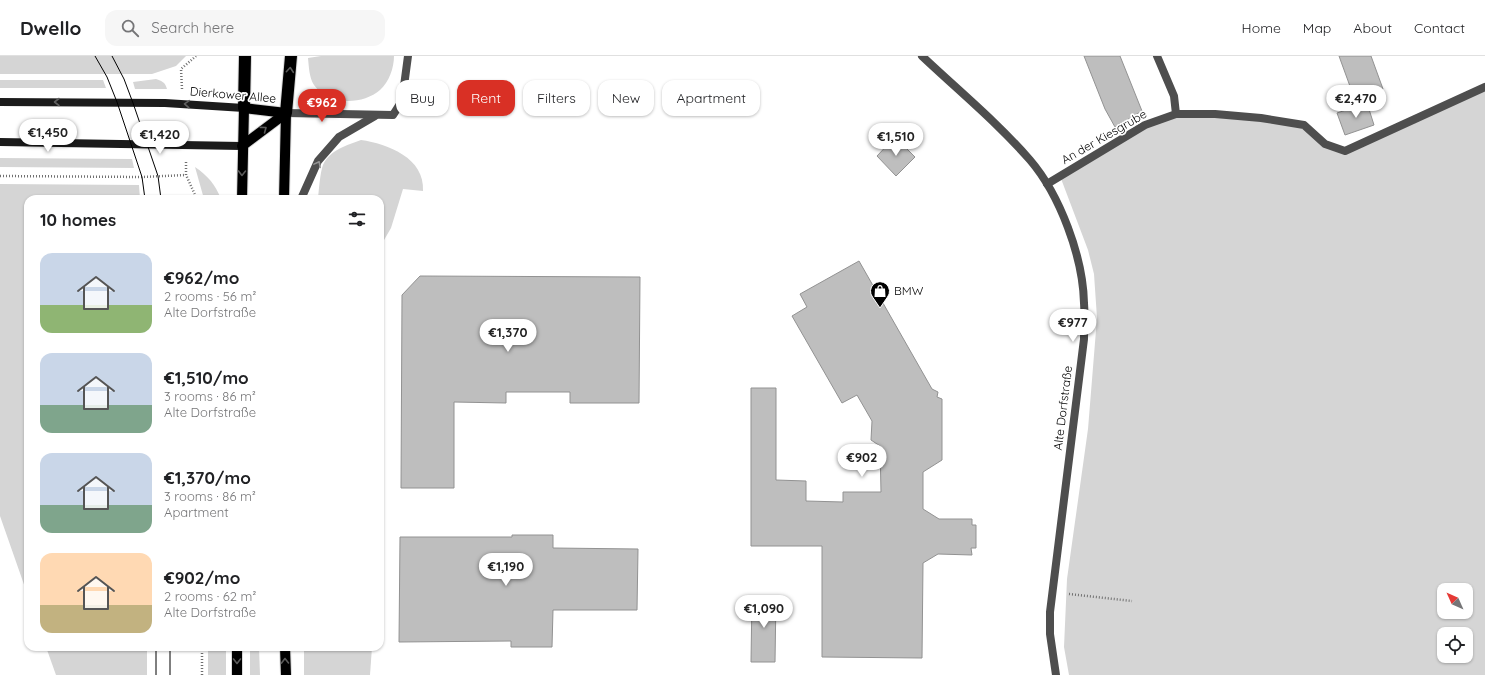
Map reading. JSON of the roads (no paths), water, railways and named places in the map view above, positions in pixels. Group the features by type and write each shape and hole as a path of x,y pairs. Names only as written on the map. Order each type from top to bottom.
{"highway":[{"path":"244,108 245,56"},
{"path":"286,113 291,56"}],"main road":[{"name":"Dierkower Allee","path":"0,102 164,103 244,108 286,113"},
{"path":"242,195 244,108"},
{"name":"Dierkower Allee","path":"242,146 286,113"},
{"path":"284,195 286,113"},
{"path":"0,142 242,146"},
{"path":"237,675 238,651"},
{"path":"285,651 286,675"}],"street":[{"path":"286,113 393,115 402,101 408,56"},
{"name":"Alte Dorfstraße","path":"922,56 1007,136 1030,161 1047,184 1060,209 1080,269 1084,302 1084,339 1050,612 1050,634 1056,675"},
{"path":"1157,56 1174,96 1176,114"},
{"name":"An der Kiesgrube","path":"1047,184 1144,125 1176,114 1215,114 1261,118 1304,125 1325,144 1345,151 1485,87"},
{"path":"303,195 318,161 339,137 376,115"}],"tram line":[{"path":"95,56 107,77 117,102 142,177 144,195"},
{"path":"112,56 124,79 133,103 158,176 160,195"},
{"path":"156,651 156,675"},
{"path":"170,651 170,675"}],"place":[{"name":"BMW","path":"880,308"}]}
